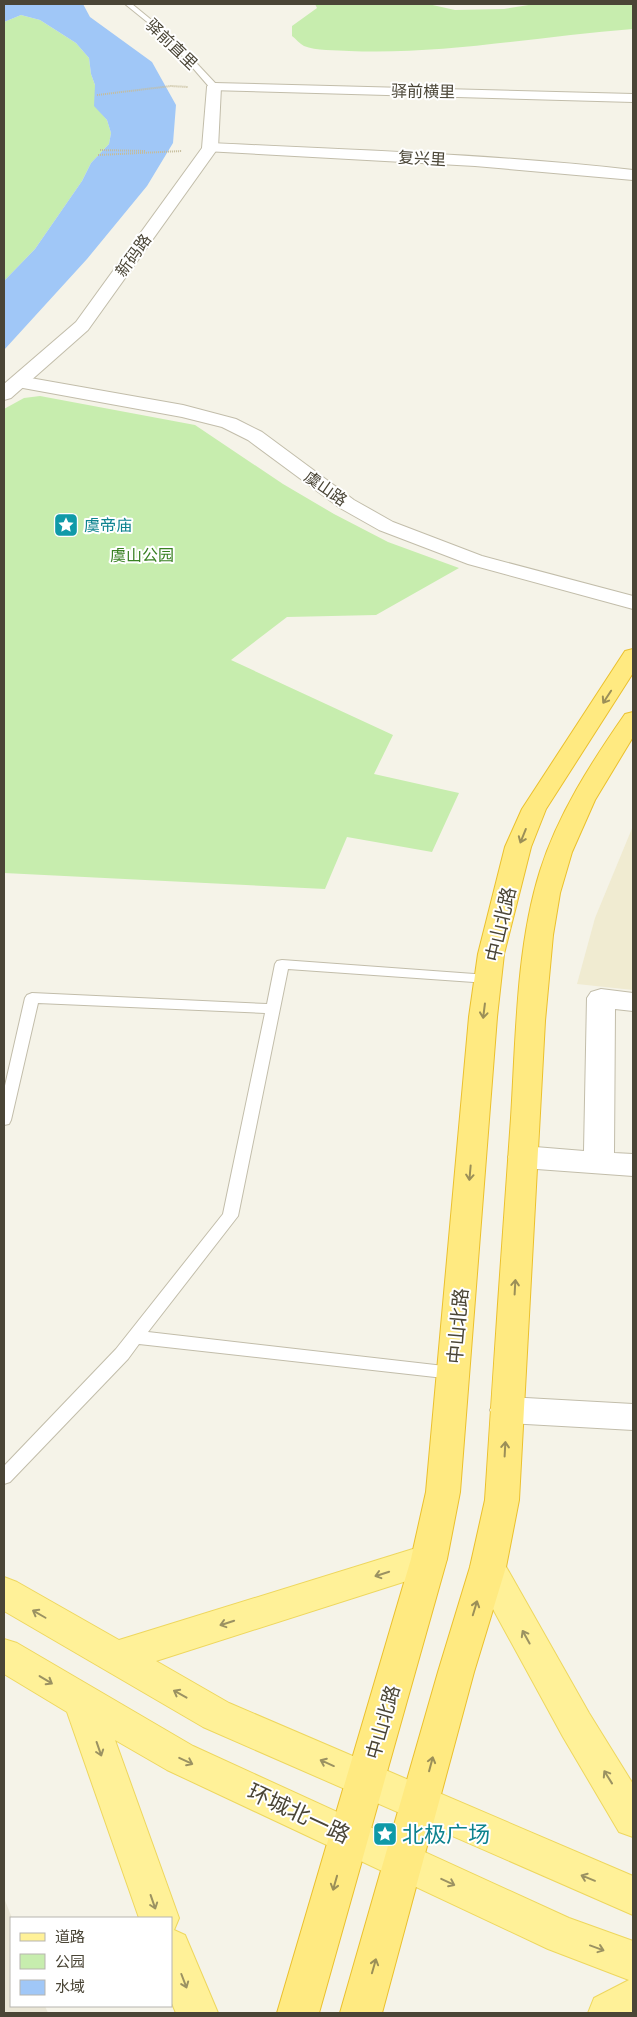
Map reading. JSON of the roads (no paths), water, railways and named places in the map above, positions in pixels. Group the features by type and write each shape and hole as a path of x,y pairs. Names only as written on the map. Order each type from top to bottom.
{"highway":[{"name":"中山北路","path":"298,2013 429,1559 443,1492 488,980 491,954 506,891 518,847 534,808 633,656"},
{"name":"中山北路","path":"361,2013 456,1672 488,1567 502,1500 531,1021 537,959 546,898 558,853 573,817 633,719"}],"main road":[{"path":"115,1658 429,1559"},
{"path":"488,1567 576,1725 633,1819"},
{"path":"4,1593 216,1715 633,1896"},
{"name":"环城北一路","path":"4,1655 83,1703 180,1758 562,1935 633,1961"},
{"path":"83,1703 159,1917"},
{"path":"172,1951 197,2013"},
{"path":"609,2013 633,1999"}],"street":[{"name":"驿前横里","path":"214,87 633,98"},
{"path":"210,148 214,87"},
{"name":"复兴里","path":"210,148 559,166 633,175"},
{"name":"新码路","path":"12,388 82,326 210,148"},
{"name":"虞山路","path":"12,388 183,411 229,423 255,436 347,504 386,526 475,560 633,603"},
{"path":"599,1163 601,998 633,1002"},
{"path":"523,1157 633,1165"},
{"path":"507,1410 633,1417"}],"lane":[{"name":"驿前直里","path":"128,4 169,37 214,87"},
{"path":"4,1477 122,1354 230,1216 282,964 488,980"},
{"path":"4,1120 32,998 273,1009"},
{"path":"135,1337 453,1373"}],"water":[{"path":"4,4 83,4 90,17 152,62 176,105 173,143 147,186 87,259 4,350 4,281 35,249 82,181 91,163 109,144 111,133 107,120 94,106 95,85 91,74 89,58 76,43 40,20 21,15 4,22"}],"place":[{"name":"虞帝庙","path":"66,525"},
{"name":"北极广场","path":"385,1834"}],"park label":[{"name":"虞山公园","path":"142,555"}]}
